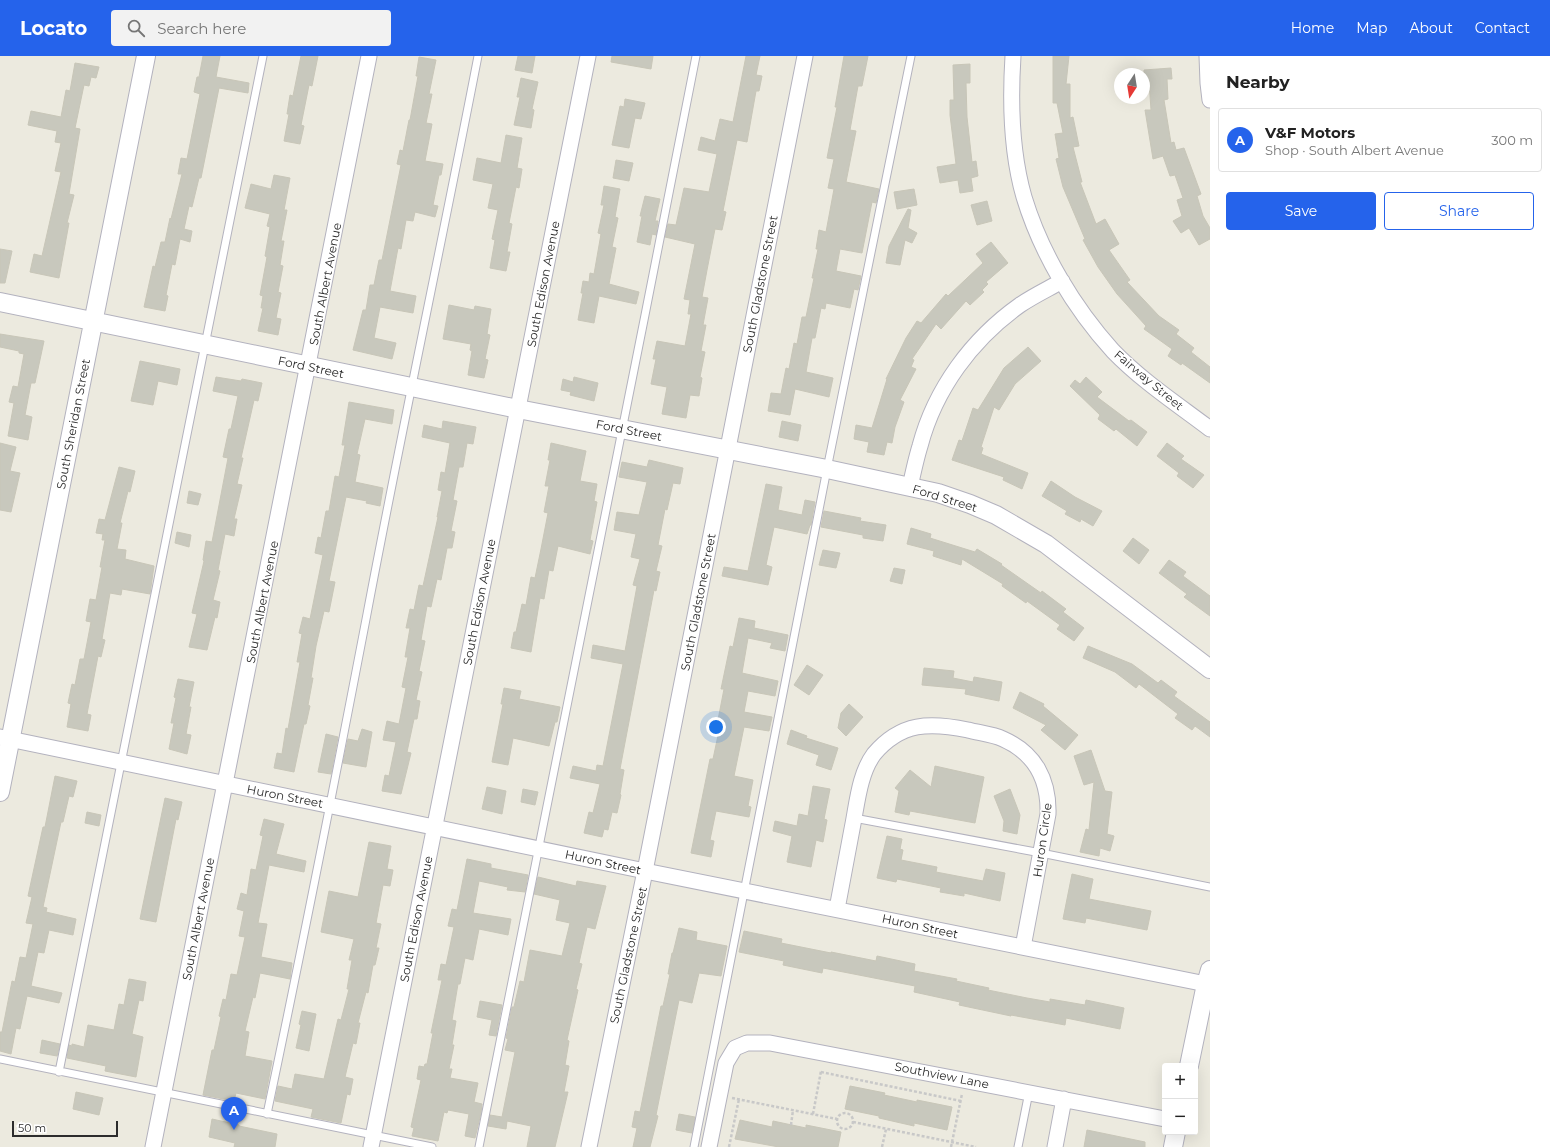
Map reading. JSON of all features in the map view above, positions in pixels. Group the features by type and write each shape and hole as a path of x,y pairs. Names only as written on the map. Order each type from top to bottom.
{"street":[{"name":"South Sheridan Street","path":"0,792 5,738 93,321 146,56"},
{"name":"South Albert Avenue","path":"153,1147 309,366 369,56"},
{"name":"South Edison Avenue","path":"372,1141 588,56"},
{"name":"South Gladstone Street","path":"589,1147 645,871 805,56"},
{"name":"Fairway Street","path":"1013,56 1011,115 1018,168 1024,196 1032,221 1053,265 1081,311 1114,352 1144,379 1210,429"},
{"path":"1207,56 1210,100"},
{"path":"910,487 920,445 929,419 938,398 953,373 976,342 996,324 1020,304 1062,280"},
{"name":"Ford Street","path":"0,302 518,409 622,428 938,493 996,515 1046,544 1210,669"},
{"name":"Huron Circle","path":"837,909 862,780 870,760 888,740 902,732 916,727 931,725 947,726 1002,739 1016,745 1032,760 1040,772 1046,786 1048,814 1023,947"},
{"name":"Huron Street","path":"5,738 645,871 1023,947 1208,977"},
{"path":"1190,1063 1208,977"},
{"name":"Southview Lane","path":"719,1095 726,1063 735,1048 747,1043 770,1043 1162,1118"},
{"path":"709,1147 719,1095"},
{"path":"1055,1147 1064,1099"},
{"path":"1173,1147 1175,1135"}],"lane":[{"path":"59,1072 262,56"},
{"path":"268,1114 309,914 478,56"},
{"path":"479,1147 696,56"},
{"path":"694,1147 827,469 911,56"},
{"path":"854,818 1041,853 1210,887"},
{"path":"0,1059 268,1114 372,1141 432,1147"},
{"path":"1018,1147 1029,1092"}],"path":[{"path":"813,1114 825,1053"},
{"path":"821,1072 961,1100"},
{"path":"951,1147 965,1080"},
{"path":"719,1095 837,1119"},
{"path":"729,1147 739,1099"},
{"path":"791,1125 793,1110"},
{"path":"837,1119 841,1114 846,1113 851,1115 854,1122"},
{"path":"837,1119 839,1126 843,1129 849,1128 854,1122"},
{"path":"854,1122 976,1147"},
{"path":"882,1147 886,1129"}],"building":[{"path":"203,56 220,56 216,77 249,83 248,93 219,88 201,178 199,178 192,207 189,206 184,229 192,231 190,242 180,239 175,265 172,264 166,295 168,296 165,311 144,307 153,266 155,267 161,242 165,242 170,218 171,219 182,174 178,174 181,158 187,159 200,94 194,92 197,77 199,77"},
{"path":"301,56 318,56 312,86 309,85 301,125 304,126 300,144 284,141 289,114 287,114 290,95 293,96"},
{"path":"518,56 535,56 532,73 515,70"},
{"path":"612,56 653,56 651,69 611,62"},
{"path":"746,56 760,56 756,75 762,76 759,91 756,91 747,142 737,140 723,211 726,212 722,230 715,229 702,297 708,298 703,325 706,325 701,351 705,352 700,377 702,378 699,396 690,395 686,418 662,414 667,387 651,384 656,359 653,359 657,341 685,346 691,314 688,314 690,300 684,299 695,244 665,237 668,224 676,225 684,188 709,192 717,154 698,150 701,137 715,141 720,119 733,122"},
{"path":"844,56 868,56 862,86 858,86 850,130 856,131 846,182 879,189 876,203 872,202 862,253 840,249 836,271 861,276 858,290 854,289 850,308 826,303 825,309 821,308 815,338 812,338 806,372 833,378 829,397 795,389 790,415 768,411 771,393 781,394 786,368 789,369 794,343 797,344 802,317 806,317 814,278 812,278 818,249 816,249 819,230 826,232 834,189 828,188 834,159 827,158 837,107 835,107"},
{"path":"1053,56 1069,56 1066,84 1070,84 1070,118 1073,117 1079,146 1073,147 1082,182 1080,182 1096,224 1105,219 1119,244 1109,250 1130,280 1127,282 1159,316 1179,330 1176,334 1194,348 1191,352 1210,367 1210,383 1182,363 1181,365 1168,356 1172,349 1144,329 1146,326 1117,294 1098,267 1083,240 1085,239 1063,187 1056,159 1059,158 1055,134 1063,133 1057,103 1053,103"},
{"path":"419,57 436,60 429,94 432,94 426,123 432,124 425,161 443,164 441,175 439,175 433,205 438,206 435,217 415,212 413,221 406,220 401,249 398,248 390,291 416,296 413,313 380,307 374,338 396,343 392,359 353,350 363,310 366,310 370,285 374,285 379,260 382,260 401,165 397,164 400,150 403,151 410,120 418,76 416,76"},
{"path":"75,63 99,67 96,78 91,77 89,86 84,85 75,128 80,129 69,194 74,195 67,223 69,223 59,278 30,272 34,254 42,256 61,172 55,171 61,143 55,142 57,131 28,125 31,111 61,117 66,90 70,91"},
{"path":"970,64 970,83 966,83 967,117 972,162 976,161 978,176 971,178 973,191 960,193 958,180 940,183 937,167 956,164 950,115 950,100 954,100 953,65"},
{"path":"1171,68 1172,79 1167,79 1168,99 1164,100 1171,143 1174,142 1176,150 1184,148 1201,194 1197,196 1203,216 1210,228 1210,239 1199,245 1189,228 1181,233 1173,221 1182,216 1177,200 1183,198 1175,175 1170,176 1163,156 1153,159 1145,110 1151,110 1150,70"},
{"path":"521,78 538,82 532,109 534,110 531,128 514,125 520,97 517,97"},
{"path":"625,99 645,103 641,119 635,118 629,148 612,145 620,106 624,107"},
{"path":"506,135 522,138 517,168 522,169 519,188 516,187 509,223 512,224 507,252 510,252 506,271 490,268 495,240 492,239 498,210 488,208 493,184 473,180 477,158 501,163"},
{"path":"616,160 633,163 629,181 613,178"},
{"path":"274,175 290,178 284,210 287,210 281,241 284,241 280,265 283,266 278,292 281,293 276,318 281,319 278,335 258,331 263,308 261,308 263,296 260,295 267,257 265,256 270,227 267,226 270,214 245,208 251,184 271,189"},
{"path":"604,186 620,189 615,217 618,218 612,247 616,248 609,284 639,292 636,304 599,296 594,323 578,320 583,293 581,293 583,281 589,282 590,273 594,274 601,234 598,233 604,205 601,205"},
{"path":"914,189 917,205 897,209 894,192"},
{"path":"645,196 660,199 655,221 658,221 656,235 652,234 650,245 637,242 642,216 640,216"},
{"path":"987,201 992,221 977,225 971,205"},
{"path":"908,209 911,210 908,228 917,233 912,243 905,240 900,265 886,263 889,246"},
{"path":"991,242 1008,263 986,282 988,284 982,290 984,292 970,305 966,301 941,329 936,324 912,359 914,360 911,367 916,369 900,400 904,402 895,427 892,443 887,442 884,455 867,452 869,442 854,439 856,425 872,428 886,379 906,338 917,321 921,323 946,294 948,296 983,263 976,254"},
{"path":"0,249 12,251 5,283 0,283"},
{"path":"449,305 474,310 475,306 491,309 487,334 490,335 485,359 488,360 484,378 468,375 472,351 470,350 471,344 443,339"},
{"path":"0,334 44,341 35,383 31,383 25,415 32,417 28,440 8,436 14,403 9,402 13,386 18,387 24,354 19,353 19,351 0,347"},
{"path":"1028,347 1041,361 1015,384 999,410 994,407 981,447 983,448 981,454 1028,473 1022,489 1003,480 1004,477 952,460 959,440 962,441 973,408 978,410 1004,368"},
{"path":"140,361 180,369 177,385 158,381 153,405 131,401"},
{"path":"216,377 241,381 242,379 262,383 258,401 254,400 241,458 243,458 237,484 242,485 234,519 237,519 234,536 225,534 218,570 220,571 213,600 220,602 217,618 215,617 207,650 189,647 197,614 192,613 204,561 206,541 212,542 228,458 223,457 238,396 213,391"},
{"path":"574,377 598,383 594,401 570,395 571,392 561,390 563,379 573,382"},
{"path":"1086,377 1102,392 1097,397 1129,421 1131,420 1147,432 1137,446 1116,429 1114,431 1098,419 1100,415 1070,386 1075,380 1080,384"},
{"path":"349,402 394,410 392,424 365,419 357,454 360,455 355,482 383,488 380,506 366,503 367,501 346,497 329,581 335,582 329,612 324,611 316,646 311,678 313,678 308,705 310,706 306,724 304,724 294,772 274,768 277,753 282,754 286,728 288,729 300,662 297,662 302,634 299,633 303,617 310,619 323,555 315,553 318,537 321,538 326,511 329,511 335,476 339,477 345,445 342,445"},
{"path":"443,421 476,427 473,444 467,443 463,467 459,467 453,500 457,501 451,531 455,532 452,548 447,548 441,580 437,579 431,607 427,606 421,640 425,641 419,671 422,672 416,700 420,701 417,719 414,719 407,752 411,753 401,794 382,791 385,775 389,776 396,742 383,740 387,721 399,724 406,688 402,687 408,657 405,657 410,628 406,628 410,609 414,610 419,585 423,586 438,517 442,491 438,490 441,472 445,473 450,443 422,437 424,425 442,429"},
{"path":"782,421 801,425 798,441 779,437"},
{"path":"0,443 16,447 10,471 20,473 11,512 0,510"},
{"path":"551,443 586,451 580,481 597,484 594,501 597,502 590,540 593,541 590,554 558,546 553,571 549,570 544,599 540,598 531,652 511,648 522,604 526,605 531,577 535,578 541,549 548,513 544,512 549,486 545,486 550,460 548,460"},
{"path":"1167,443 1184,456 1181,459 1204,475 1193,488 1177,476 1179,473 1157,456"},
{"path":"649,460 683,468 680,484 673,483 667,510 665,509 658,545 662,546 656,571 660,572 656,591 654,590 620,769 624,770 621,795 617,813 612,812 608,830 604,829 602,837 584,833 589,812 593,813 600,784 570,778 573,766 596,771 597,765 603,766 623,664 591,658 593,645 625,651 637,586 633,585 640,559 631,557 636,534 614,530 617,512 639,515 647,482 619,477 622,462 647,467"},
{"path":"119,467 135,471 120,523 122,523 117,549 126,550 125,559 154,566 150,594 122,589 121,595 110,593 102,639 105,640 101,657 98,656 87,714 91,715 88,731 67,727 71,704 68,703 72,684 75,685 80,659 84,659 91,622 86,621 90,599 96,600 102,567 100,567 105,540 102,540 103,534 96,533 99,519 105,520"},
{"path":"1051,481 1075,497 1102,511 1093,526 1081,519 1080,522 1065,514 1067,511 1042,496"},
{"path":"766,484 782,487 778,510 802,515 805,500 815,502 811,525 807,534 774,527 766,565 772,567 768,585 722,576 724,567 748,571"},
{"path":"189,491 201,494 198,505 187,503"},
{"path":"824,511 861,518 860,521 886,525 883,541 863,538 863,535 821,527"},
{"path":"911,528 931,534 930,538 975,552 977,549 1002,564 1001,565 1041,593 1042,591 1066,609 1063,612 1084,628 1074,641 1057,629 1060,625 1027,601 1026,603 1002,586 1003,584 962,559 961,565 933,556 934,551 907,544"},
{"path":"177,532 191,535 189,547 175,543"},
{"path":"1133,538 1149,550 1139,564 1123,551"},
{"path":"823,550 840,553 836,568 819,565"},
{"path":"1169,560 1186,572 1183,576 1210,596 1210,616 1184,597 1187,594 1159,573"},
{"path":"894,568 905,570 902,584 890,581"},
{"path":"739,618 755,621 754,628 788,635 785,651 770,648 772,643 748,638 742,673 778,681 775,696 748,691 744,712 772,717 769,731 744,727 734,776 753,780 748,806 751,807 749,817 716,811 710,840 714,841 711,857 691,853 710,759 713,759 720,726 717,725 724,689 721,689 730,646 733,647"},
{"path":"1088,646 1132,664 1158,683 1161,680 1177,692 1174,696 1210,722 1210,737 1195,726 1192,730 1175,718 1178,714 1139,684 1136,688 1115,672 1083,658"},
{"path":"807,665 823,675 809,695 794,685"},
{"path":"924,668 954,671 953,678 973,682 974,677 1002,682 999,701 965,694 966,689 922,685"},
{"path":"178,679 194,682 186,734 191,735 187,754 169,749 174,723 171,723 176,698 174,697"},
{"path":"504,688 521,691 519,699 560,707 549,746 513,738 508,765 492,762 503,704 501,704"},
{"path":"1020,692 1044,704 1043,706 1078,735 1065,750 1041,730 1046,725 1013,708"},
{"path":"849,704 863,717 846,736 838,728 841,713"},
{"path":"362,729 372,732 366,767 343,763 348,739 358,741"},
{"path":"791,730 807,736 806,738 838,748 831,770 816,765 819,755 787,744"},
{"path":"326,734 338,737 331,774 318,772"},
{"path":"1091,750 1105,791 1112,792 1107,834 1114,836 1110,851 1100,848 1099,856 1080,852 1086,829 1089,830 1094,782 1084,785 1074,756"},
{"path":"935,766 984,777 975,823 910,811 909,815 895,812 899,791 895,788 910,770 931,787"},
{"path":"55,776 77,781 73,797 69,796 63,822 61,822 43,907 47,908 46,912 76,919 73,935 49,930 44,953 38,952 31,986 62,993 59,1003 27,996 20,1029 16,1028 11,1054 0,1051 0,1032 2,1032 12,981 15,982 20,957 26,958 33,924 26,923 32,897 28,896 43,827 45,827"},
{"path":"813,786 830,789 824,819 827,820 823,842 816,840 811,867 787,862 792,836 773,831 775,821 797,826 799,814 808,816"},
{"path":"487,787 506,791 502,814 482,809"},
{"path":"523,789 538,792 535,805 521,802"},
{"path":"1010,789 1020,815 1017,834 1003,831 1004,821 994,796"},
{"path":"165,798 182,802 178,820 176,819 156,922 140,919"},
{"path":"87,812 101,815 99,826 85,823"},
{"path":"264,819 284,824 276,854 306,861 304,872 269,865 258,923 267,924 261,957 292,963 290,979 260,973 255,998 253,997 245,1031 249,1032 245,1056 272,1061 265,1099 236,1093 234,1101 203,1095 212,1050 214,1050 221,1017 219,1016 223,999 226,1000 231,974 237,975 245,937 239,936 244,911 237,909 241,893 247,895 251,869 256,870 263,836 260,835"},
{"path":"887,836 902,839 900,849 903,850 901,860 937,867 936,872 983,881 986,869 1005,873 1000,901 964,893 964,896 940,892 941,888 897,879 896,882 877,878"},
{"path":"369,842 391,846 387,869 393,870 390,886 383,885 376,923 381,924 376,948 379,948 375,965 373,965 368,993 366,992 358,1023 360,1023 356,1044 353,1043 345,1077 353,1079 350,1095 347,1094 341,1123 311,1117 313,1109 275,1101 278,1086 292,1089 295,1074 324,1079 338,1019 341,1020 349,989 347,989 352,960 349,960 354,939 321,932 329,891 358,897"},
{"path":"467,859 491,864 491,868 528,875 525,892 507,890 508,887 479,881 473,913 511,919 508,935 479,929 473,960 465,958 460,984 458,984 452,1020 456,1021 452,1045 454,1045 449,1069 452,1069 450,1078 478,1083 474,1102 482,1104 481,1113 475,1138 465,1136 469,1114 448,1110 447,1113 444,1112 438,1141 412,1136 414,1128 411,1127 421,1080 417,1079 419,1066 424,1067 425,1064 427,1064 433,1033 431,1033 442,980 438,980 441,964 446,965 454,927 448,926 452,909 457,910"},
{"path":"1072,874 1093,879 1089,899 1151,911 1147,930 1086,918 1085,923 1063,919"},
{"path":"538,877 576,886 577,881 606,886 595,929 587,927 579,963 582,964 576,989 578,990 567,1040 569,1041 565,1065 569,1066 564,1092 568,1092 555,1147 527,1147 531,1126 507,1121 506,1129 488,1126 490,1115 502,1117 515,1052 505,1050 508,1039 506,1038 512,1007 514,1007 520,981 524,982 530,950 562,956 570,923 556,920 560,900 534,894"},
{"path":"679,928 697,932 696,940 727,946 721,976 699,973 692,1003 679,1000 656,1115 658,1116 650,1147 633,1147 637,1128 632,1127 635,1111 640,1112 661,1006 663,1006 670,974 668,974 672,953"},
{"path":"744,931 782,939 781,943 831,953 876,961 877,956 915,964 914,971 957,979 956,981 989,988 988,990 1027,998 1050,1002 1050,999 1085,1005 1086,1000 1124,1008 1120,1029 1066,1018 1065,1025 1011,1016 959,1005 960,1002 914,992 915,986 823,968 822,973 783,965 784,961 739,952"},
{"path":"129,979 146,982 143,1001 139,1000 132,1034 143,1037 136,1077 105,1071 106,1066 67,1058 69,1045 72,1046 72,1044 84,1047 88,1025 114,1030 119,1004 124,1005"},
{"path":"480,1001 502,1005 496,1036 489,1035 492,1020 477,1017"},
{"path":"302,1011 316,1014 309,1051 296,1048 301,1025 299,1024"},
{"path":"42,1040 60,1044 57,1056 40,1053"},
{"path":"850,1086 885,1093 884,1095 917,1102 917,1100 952,1107 947,1130 914,1123 914,1126 879,1118 879,1116 845,1109"},
{"path":"76,1092 103,1098 99,1115 73,1109"},
{"path":"679,1114 695,1117 692,1133 676,1130"},
{"path":"212,1119 277,1134 275,1147 234,1147 235,1143 209,1137"},
{"path":"740,1120 772,1127 773,1121 806,1128 806,1125 841,1132 838,1147 779,1147 735,1139"},
{"path":"1087,1130 1145,1142 1145,1147 1084,1147"}],"place":[{"name":"V&F Motors","path":"234,1130"}]}
